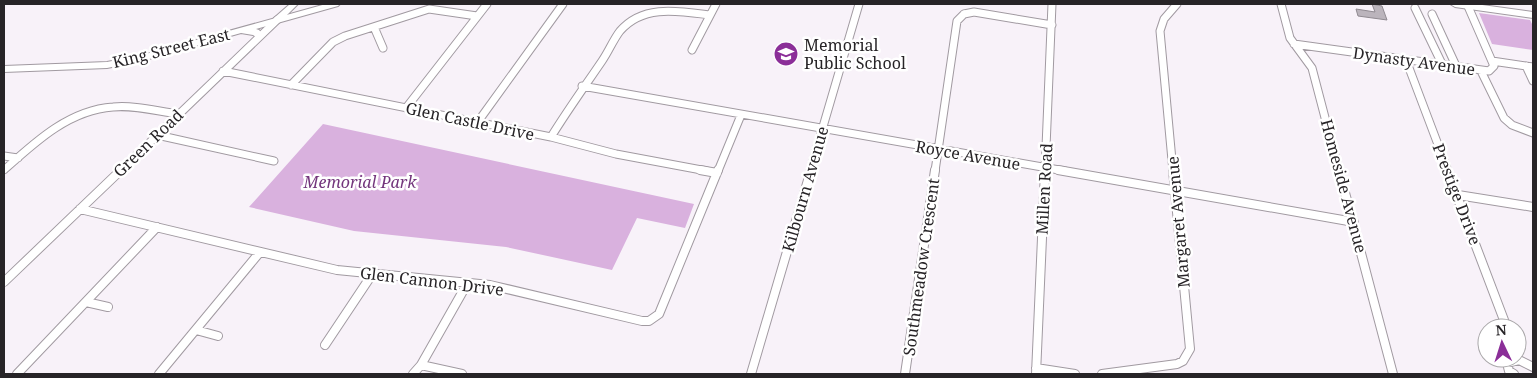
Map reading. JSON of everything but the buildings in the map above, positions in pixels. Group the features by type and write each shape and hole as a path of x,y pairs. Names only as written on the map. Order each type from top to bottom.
{"main road":[{"path":"294,4 297,8 310,11"},
{"name":"King Street East","path":"4,69 107,65 142,58 335,4"},
{"path":"1456,4 1533,15"},
{"path":"239,31 256,32 259,36"}],"street":[{"name":"Green Road","path":"4,282 294,4"},
{"path":"406,108 487,4"},
{"path":"477,123 563,4"},
{"path":"692,50 716,4"},
{"name":"Kilbourn Avenue","path":"750,374 859,4"},
{"name":"Millen Road","path":"1036,371 1052,4"},
{"name":"Margaret Avenue","path":"1102,374 1177,364 1183,361 1190,349 1160,31 1164,18 1177,4"},
{"name":"Homeside Avenue","path":"1280,4 1288,35 1312,68 1393,374"},
{"name":"Dynasty Avenue","path":"1294,44 1457,68 1481,71 1493,69 1492,61 1467,5"},
{"path":"1415,8 1443,66"},
{"path":"291,85 333,42 345,36 433,9 477,16"},
{"path":"551,137 582,86 601,62 618,34 634,20 665,10 710,14"},
{"name":"Southmeadow Crescent","path":"906,374 956,26 963,11 1052,25"},
{"path":"1432,14 1457,68"},
{"path":"374,27 383,48"},
{"name":"Prestige Drive","path":"1406,60 1503,318"},
{"path":"1492,61 1530,66 1533,81"},
{"path":"1481,71 1504,118 1512,125 1533,133"},
{"name":"Glen Castle Drive","path":"223,72 551,137 616,154 717,173"},
{"name":"Royce Avenue","path":"582,86 1354,222"},
{"path":"4,170 49,130 83,113 113,107 131,107 178,114"},
{"name":"Glen Cannon Drive","path":"80,209 336,270 490,285 642,321 649,321 659,314 741,115"},
{"path":"157,135 274,160"},
{"path":"4,156 18,158"},
{"path":"1458,195 1533,207"},
{"path":"17,374 157,227"},
{"path":"159,374 260,252"},
{"path":"325,345 373,273"},
{"path":"413,374 421,365 466,284"},
{"path":"86,302 108,307"},
{"path":"196,330 218,336"},
{"path":"421,365 462,374"},
{"path":"1036,371 1075,374"}],"green space":[{"path":"1479,13 1530,20 1533,26 1533,50 1492,44"},
{"name":"Memorial Park","path":"323,124 694,204 685,228 637,218 612,270 506,247 354,231 249,207"}],"place":[{"name":"Memorial Public School","path":"786,54"}]}
